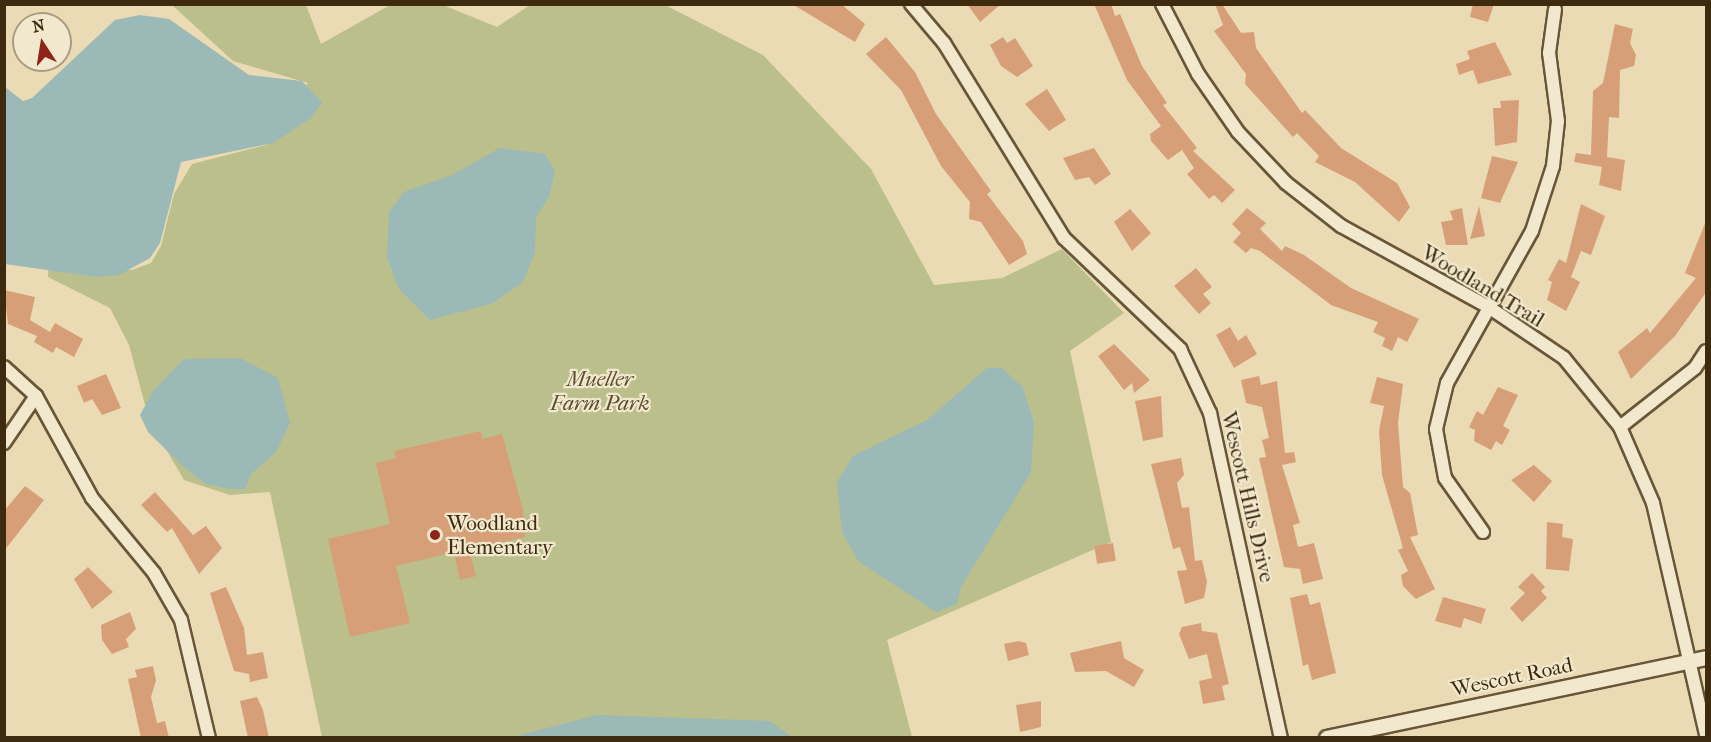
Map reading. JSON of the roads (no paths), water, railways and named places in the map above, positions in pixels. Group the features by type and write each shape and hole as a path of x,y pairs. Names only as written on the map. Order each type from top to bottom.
{"street":[{"name":"Wescott Hills Drive","path":"911,4 944,44 1064,238 1180,349 1210,413 1281,738"},
{"name":"Woodland Trail","path":"1162,4 1198,75 1238,132 1286,183 1341,226 1490,308 1564,358 1620,427 1653,503 1687,662 1707,735"},
{"path":"1482,532 1445,478 1436,429 1447,383 1532,231 1553,166 1558,121 1550,53 1555,9"},
{"path":"1620,427 1695,368 1707,351"},
{"path":"4,368 36,396 92,498 154,573 181,620 208,738"},
{"path":"4,443 36,396"},
{"name":"Wescott Road","path":"1327,738 1707,658"}],"water":[{"path":"140,15 169,19 249,75 302,81 322,102 311,118 273,143 181,162 160,243 150,258 119,275 97,277 5,264 5,87 23,101 32,98 60,72 72,72 72,60 115,20"},
{"path":"500,148 545,154 555,171 549,197 536,217 535,252 523,282 493,303 430,320 399,289 387,257 389,212 404,192 450,176"},
{"path":"240,358 278,378 290,423 276,452 251,474 245,489 230,489 206,484 186,469 148,432 140,415 153,391 184,359"},
{"path":"987,368 1002,368 1023,388 1034,423 1031,472 961,587 957,604 936,612 858,561 842,532 837,482 853,456 927,420"},
{"path":"597,715 770,721 792,737 513,737"}],"place":[{"name":"Woodland Elementary","path":"435,535"}],"park label":[{"name":"Mueller Farm Park","path":"600,391"}]}
